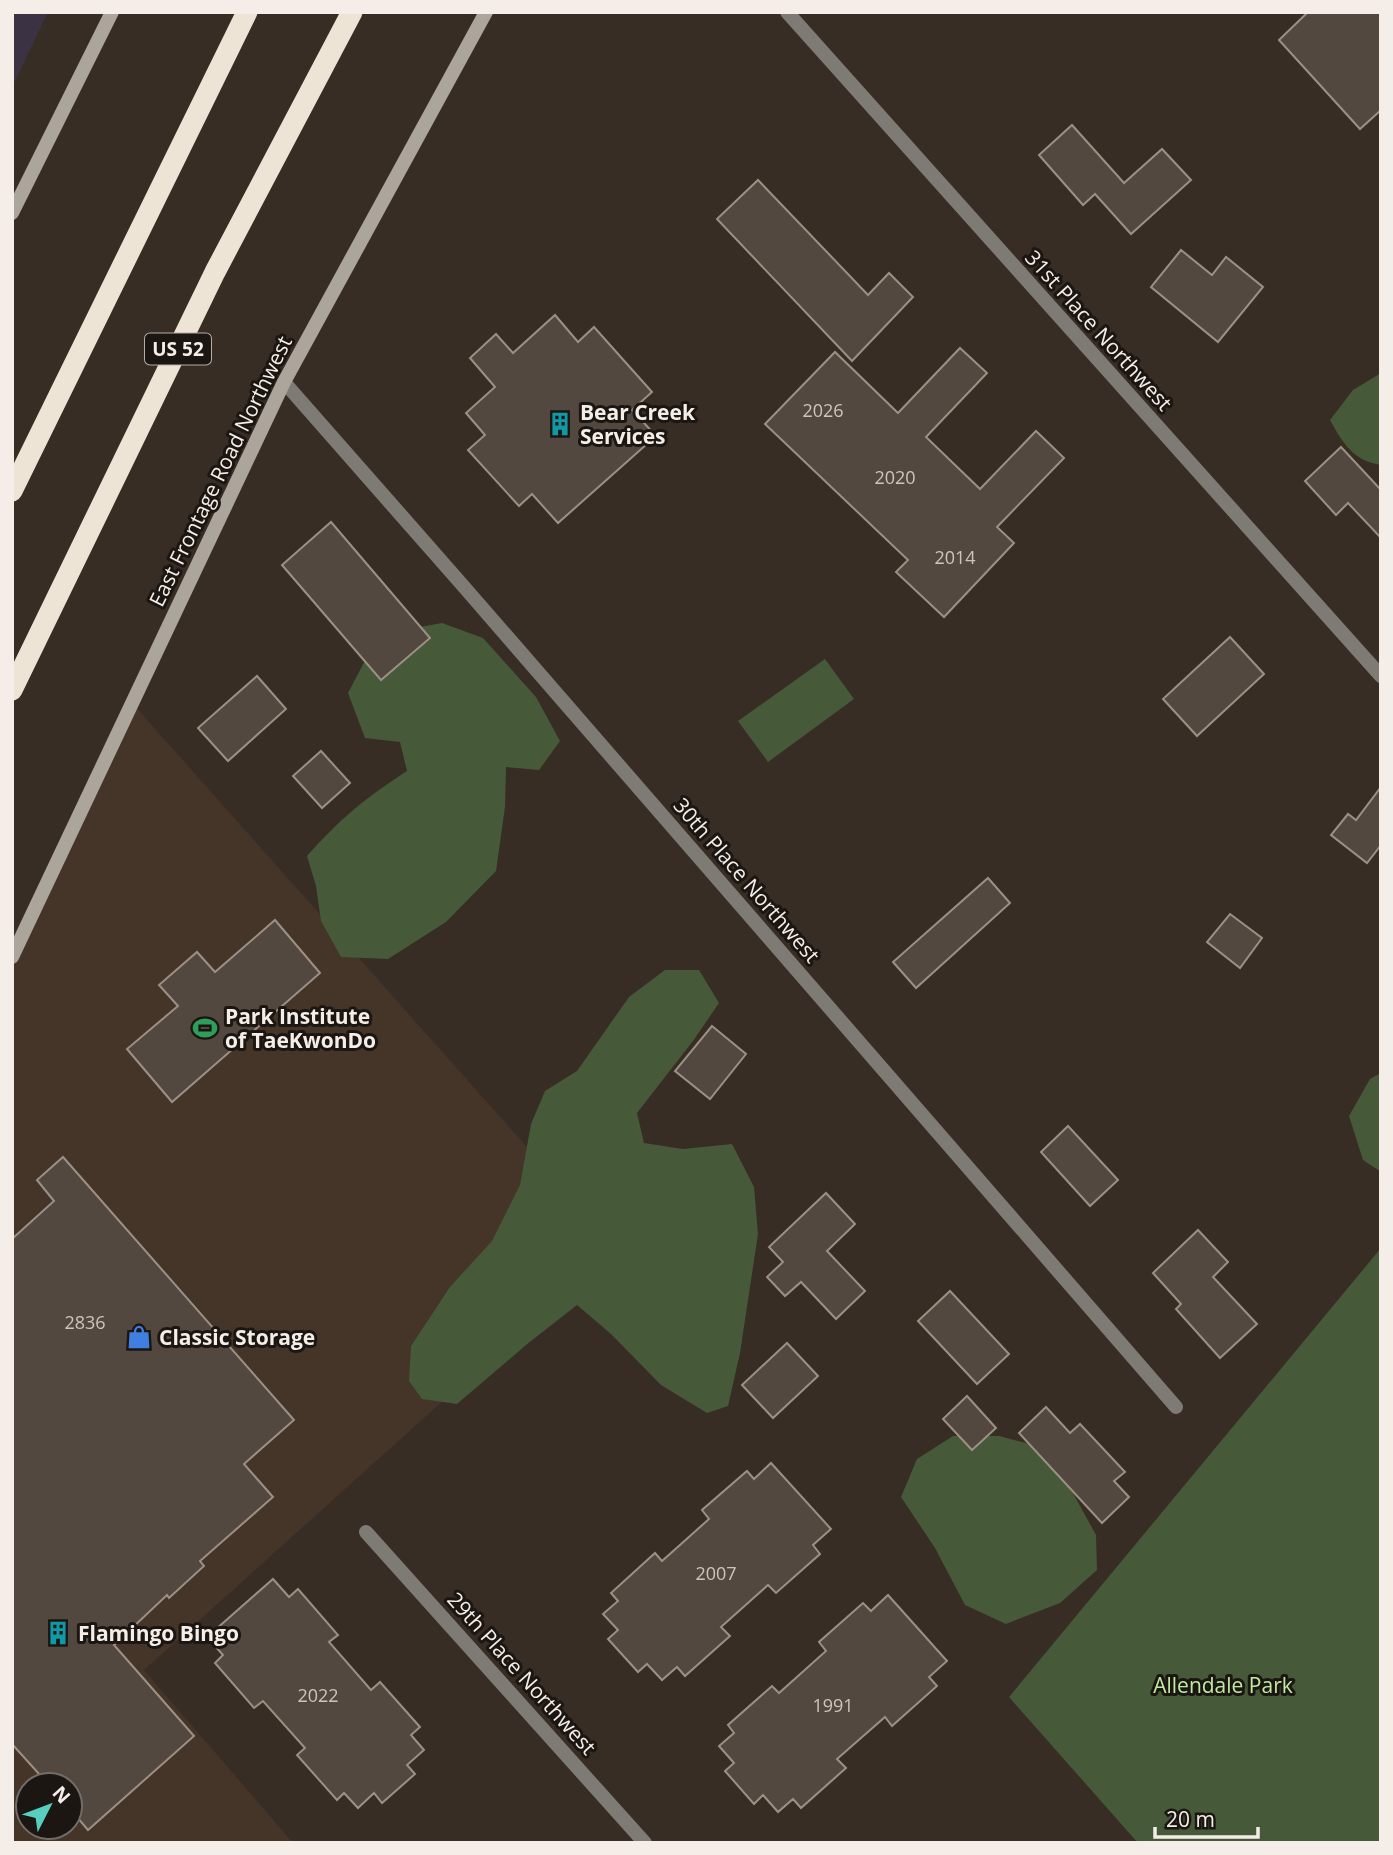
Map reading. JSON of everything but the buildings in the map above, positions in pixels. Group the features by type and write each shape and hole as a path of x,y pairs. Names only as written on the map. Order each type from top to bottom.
{"highway":[{"path":"12,491 247,12"},
{"name":"US 52","path":"12,690 215,272 352,12"}],"street":[{"path":"12,213 112,12"},
{"name":"East Frontage Road Northwest","path":"12,957 284,382 485,12"},
{"name":"31st Place Northwest","path":"787,12 1381,676"},
{"name":"30th Place Northwest","path":"284,382 1176,1407"},
{"name":"29th Place Northwest","path":"366,1532 645,1843"}],"shaded area":[{"path":"12,12 48,12 12,87"},
{"path":"132,703 615,1246 144,1670 293,1843 12,1843 12,957"}],"green space":[{"path":"1381,373 1381,465 1356,455 1344,443 1330,420 1353,390"},
{"path":"442,623 483,638 536,697 560,741 539,770 506,767 505,807 496,871 446,922 388,959 341,957 321,921 316,886 307,856 354,810 407,771 400,742 365,738 348,693 369,653 392,632"},
{"path":"825,659 854,699 768,762 738,721"},
{"path":"665,970 699,970 719,1003 637,1113 644,1143 683,1149 732,1144 754,1187 758,1234 740,1353 728,1406 707,1413 661,1385 611,1334 577,1305 457,1404 422,1399 409,1381 411,1346 450,1287 492,1241 520,1185 531,1124 545,1091 577,1071 629,997"},
{"path":"1381,1073 1381,1172 1363,1160 1349,1116 1370,1079"},
{"name":"Allendale Park","path":"1381,1248 1381,1843 1138,1843 1009,1697"},
{"path":"953,1436 999,1436 1041,1447 1074,1495 1096,1535 1097,1570 1060,1603 1006,1624 965,1605 935,1548 901,1497 917,1459"}],"place":[{"name":"Bear Creek Services","path":"560,424"},
{"name":"Park Institute of TaeKwonDo","path":"205,1028"},
{"name":"Classic Storage","path":"139,1337"},
{"name":"Flamingo Bingo","path":"58,1633"}]}
